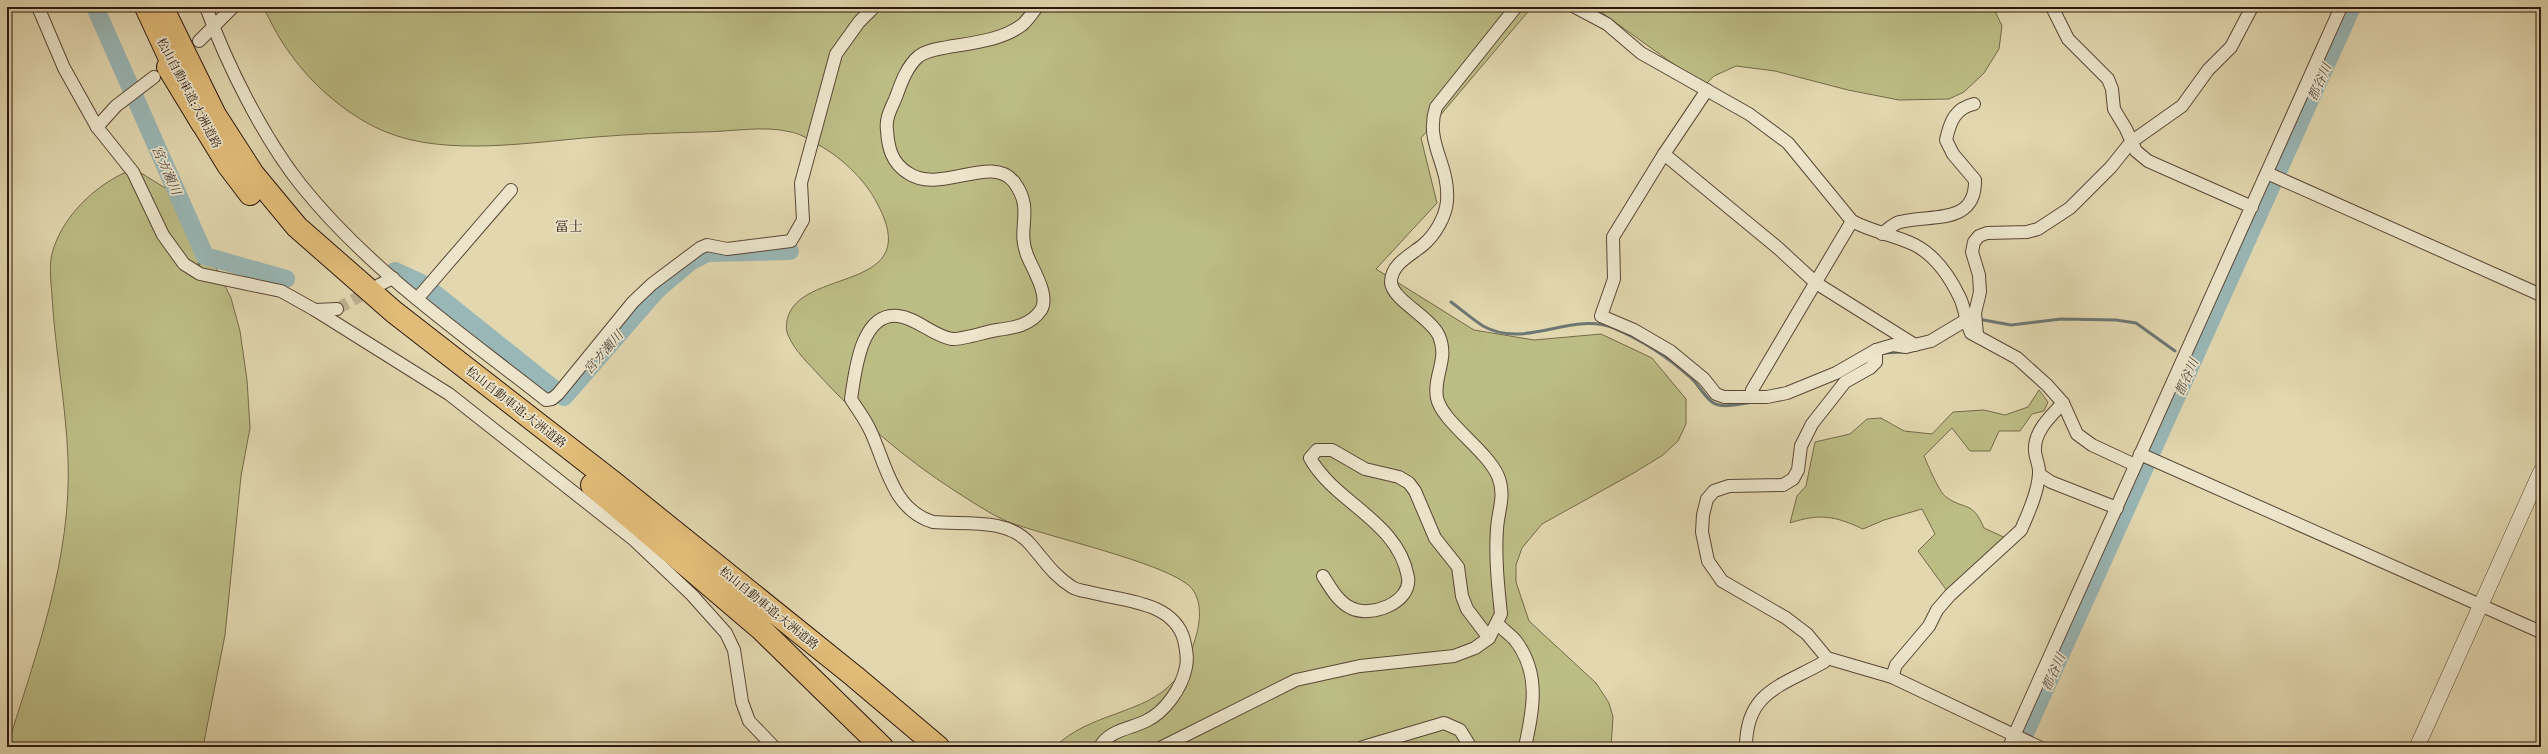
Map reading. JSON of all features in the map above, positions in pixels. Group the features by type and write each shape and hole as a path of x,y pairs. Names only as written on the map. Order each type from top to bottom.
{"highway":[{"path":"138,7 173,77 202,123"},
{"name":"松山自動車道;大洲道路","path":"146,7 202,123 228,165 264,212 311,261 349,294 606,496 712,585 789,655 882,747"},
{"name":"松山自動車道;大洲道路","path":"162,7 215,115 240,155 276,203 297,226 358,282 614,483 854,676 938,747"},
{"path":"173,7 240,155"}],"street":[{"path":"38,7 64,68 97,127 133,172 163,235 184,264 200,274 281,291 315,310 449,394 643,549 726,633 734,650 742,702 749,721 774,747"},
{"path":"206,7 213,26 266,133 301,185 346,233 393,278 417,299 546,400 552,399 633,302 652,284 700,248 707,245 727,248 791,242 803,220 801,183 836,54 859,22 874,7"},
{"path":"199,41 233,7"},
{"path":"1037,7 1022,24 1006,33 980,41 930,50 919,56 908,70 899,89 886,127 889,148 895,162 902,169 917,179 945,180 994,171 1006,173 1014,182 1024,198 1026,210 1023,233 1026,252 1044,295 1042,308 1032,322 954,339 898,316 880,321 864,340 858,353 851,398 870,429 890,479 905,507 924,519 933,522 992,525 1012,531 1030,544 1048,568 1073,588 1162,610 1177,624 1187,653 1186,668 1172,697 1161,712 1146,721 1106,738 1100,747"},
{"path":"1162,747 1296,680 1360,666 1454,656 1476,648 1489,638 1497,623 1501,614 1497,528 1503,496 1499,477 1476,445 1443,410 1438,398 1438,384 1444,359 1438,334 1425,318 1397,294 1391,284 1393,272 1401,261 1424,244 1438,225 1447,208 1448,188 1433,136 1432,121 1436,107 1516,7"},
{"path":"1575,7 1607,24 1641,53 1707,90 1776,133 1852,221 1882,234 1915,245 1934,258 1947,274 1961,300 1971,333 1977,334 2017,358 2063,404 2077,434 2092,445 2143,459 2541,632"},
{"path":"2052,7 2057,20 2078,51 2108,79 2112,89 2114,110 2126,129 2136,151 2148,161 2252,207"},
{"path":"1977,334 1975,313 1980,292 1979,275 1972,252 1974,242 1979,236 1987,233 2027,232 2046,224 2084,196 2131,142 2182,106 2208,70 2231,47 2252,7"},
{"path":"2017,741 2116,508 2143,459 2252,207 2272,175 2341,7"},
{"path":"97,127 116,106 154,77"},
{"path":"1707,90 1664,154 1613,237 1614,279 1601,316 1634,330 1670,351 1704,379 1716,394 1724,397 1751,397 1787,393 1836,373 1893,345 1915,345 1930,341 1966,320"},
{"path":"1882,234 1898,222 1951,217 1966,208 1976,192 1975,180 1953,154 1946,140 1950,123 1962,107 1974,104"},
{"path":"1664,154 1778,248 1816,283 1915,345"},
{"path":"2272,175 2541,295"},
{"path":"417,299 511,190"},
{"path":"1751,397 1752,390 1852,221"},
{"path":"379,285 393,278"},
{"path":"315,310 337,309"},
{"path":"1877,354 1870,368 1850,379 1836,391 1812,424 1801,446 1798,470 1793,479 1783,485 1729,486 1714,491 1707,499 1703,515 1702,532 1708,561 1714,572 1722,581 1786,618 1807,634 1828,658 1892,678 2017,741 2038,747"},
{"path":"1892,678 1896,665 1929,626 1937,610 1950,595 2020,530 2027,516 2039,474 2035,449 2038,434 2048,419 2063,404"},
{"path":"1323,576 1340,599 1350,608 1364,612 1382,610 1395,603 1406,589 1408,578 1398,552 1377,523 1318,472 1310,458 1317,450 1324,448 1332,450 1364,469 1398,477 1409,483 1415,491 1435,538 1458,567 1462,596 1467,609 1489,638"},
{"path":"2417,747 2541,471"},
{"path":"2039,474 2051,482 2116,508"},
{"path":"1497,623 1514,639 1526,657 1531,671 1534,693 1525,747"},
{"path":"1746,747 1747,724 1752,709 1759,701 1782,684 1824,662 1828,658"},
{"path":"1363,747 1444,723 1460,730 1468,742 1465,747"}],"green space":[{"path":"263,7 1532,7 1421,138 1437,203 1376,269 1474,330 1534,340 1601,334 1652,358 1686,399 1686,424 1678,441 1663,455 1632,474 1542,524 1522,548 1516,565 1516,582 1529,621 1596,683 1609,703 1613,717 1611,747 1055,747 1068,736 1084,727 1148,700 1162,692 1174,681 1192,650 1196,637 1199,624 1198,600 1193,590 1181,580 1161,570 1106,551 1022,527 991,514 936,478 883,438 835,392 798,352 788,334 786,326 789,314 800,300 818,290 858,274 875,265 886,251 888,231 877,203 872,194 850,168 832,153 802,136 780,130 769,129 622,135 490,146 462,146 410,140 386,132 360,119 322,90 301,68 288,50 276,32"},
{"path":"1594,7 1993,7 2002,26 1999,49 1984,73 1964,92 1949,99 1899,100 1848,90 1775,71 1736,66 1714,76 1704,86"},
{"path":"124,173 141,173 170,191 192,219 231,298 240,331 247,380 250,428 241,476 225,635 203,747 7,747 50,605 58,569 68,496 67,438 53,316 50,265 52,253 65,224 82,203 102,186"},
{"path":"2039,390 2048,402 2044,411 2032,414 2020,431 1999,431 1990,451 1970,451 1952,428 1924,456 1937,484 1946,497 1968,507 1976,513 1984,528 2010,540 1950,595 1918,551 1935,534 1922,509 1884,520 1863,529 1844,521 1827,517 1810,518 1790,523 1797,496 1806,486 1815,442 1850,434 1867,419 1881,418 1904,431 1932,434 1953,412 1984,410 2005,415 2028,407"}],"waterway":[{"name":"宮ガ瀬川","path":"95,7 205,256 286,279"},
{"name":"都谷川","path":"2019,747 2352,7"},
{"name":"宮ガ瀬川","path":"433,292 564,397 656,291 690,262 707,253 790,251"},
{"path":"196,268 205,256"},
{"name":"宮ガ瀬川","path":"395,271 421,283"},
{"path":"1451,302 1483,326 1499,332 1516,334 1532,333 1581,324 1598,324 1614,328 1645,344 1673,363 1690,377 1712,402 1730,406 1748,403"},
{"path":"1978,319 2011,325 2061,319 2116,320 2136,323 2175,351"},
{"path":"1884,353 1903,352"}],"tunnel":[{"path":"337,309 374,288"}],"district":[{"name":"冨士","path":"569,226"}]}
